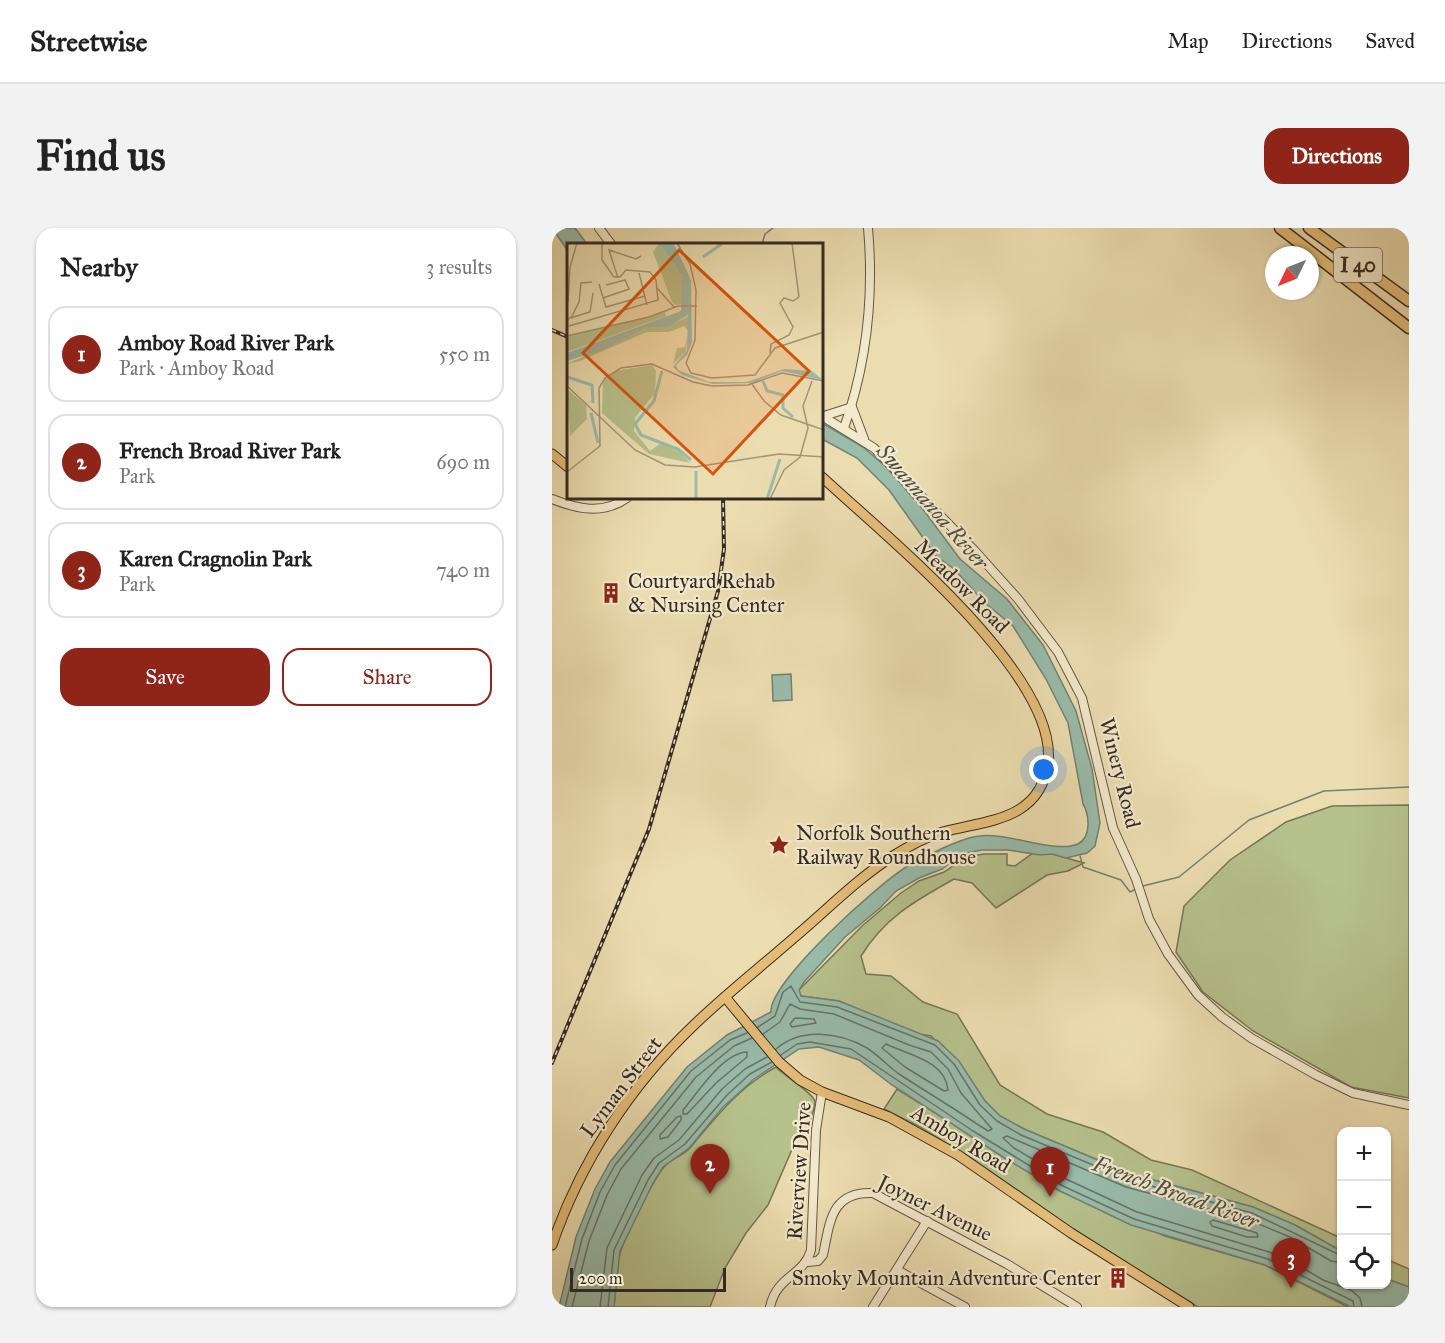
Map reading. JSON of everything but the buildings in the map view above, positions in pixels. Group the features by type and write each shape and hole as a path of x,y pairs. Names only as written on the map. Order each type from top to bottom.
{"highway":[{"name":"I 40","path":"1280,228 1409,328"},
{"name":"I 40","path":"1309,228 1409,301"}],"main road":[{"path":"552,454 567,465"},
{"name":"Meadow Road","path":"725,997 892,856 934,835 1000,820 1020,810 1037,792 1047,765 1048,747 1041,722 999,650 958,604 824,479"},
{"path":"738,1012 736,995 742,983"},
{"name":"Amboy Road","path":"725,997 778,1062 806,1084 889,1117 958,1155 1071,1233 1189,1307"},
{"name":"Lyman Street","path":"552,1245 569,1199 620,1112 656,1065 725,997"}],"street":[{"path":"599,228 610,243"},
{"path":"844,428 860,377 871,303 868,228"},
{"path":"824,415 852,407"},
{"path":"852,407 864,439"},
{"name":"Winery Road","path":"824,417 864,439 975,551 1018,598 1058,652 1082,698 1113,828 1136,879 1149,919 1168,954 1198,995 1222,1017 1275,1053 1353,1093 1409,1105"},
{"path":"552,499 590,509 609,507 623,500"},
{"name":"Riverview Drive","path":"770,1307 779,1284 808,1262 812,1250 816,1130 822,1092"},
{"name":"Joyner Avenue","path":"808,1262 818,1261 823,1255 833,1210 848,1196 859,1192 873,1193 927,1221 1077,1307"},
{"path":"873,1307 927,1221"},
{"path":"897,1270 965,1307"}],"green space":[{"path":"1409,805 1409,1098 1351,1087 1253,1031 1203,992 1176,952 1184,906 1230,860 1286,822 1332,806"},
{"path":"1033,853 1052,854 1084,863 1068,871 1047,875 996,908 972,883 954,879 902,911 880,931 861,956 866,974 891,976 923,1002 957,1014 1000,1085 1047,1114 1103,1132 1151,1160 1192,1170 1337,1236 1337,1249 1295,1225 1253,1207 1131,1174 1024,1129 1000,1116 985,1101 969,1078 931,1036 914,1033 839,1001 801,996 799,990 862,926 919,881 944,872 966,857 984,854 1007,854 1007,865 1015,866"},
{"path":"776,1067 810,1094 815,1102 814,1108 809,1126 803,1124 768,1205 746,1233 725,1268 710,1307 614,1307 619,1257 639,1210 659,1174 667,1164 690,1148 739,1093"},
{"path":"897,1089 1060,1191 1165,1236 1265,1265 1348,1307 1198,1307 1071,1228 971,1158 918,1126 884,1109"},
{"path":"1391,1261 1409,1269 1409,1287 1391,1280"}],"water":[{"path":"552,228 575,228 586,243 567,243 567,250"},
{"name":"French Broad River","path":"824,424 863,447 885,466 922,508 960,559 1007,599 1043,645 1076,711 1092,769 1100,823 1095,846 1087,853 1066,858 1052,854 982,850 962,854 942,869 919,878 896,891 880,908 845,937 804,982 799,990 801,996 839,1001 938,1041 959,1061 985,1101 1000,1116 1024,1129 1131,1174 1253,1207 1295,1225 1337,1249 1337,1289 1391,1289 1391,1280 1409,1287 1409,1307 1351,1307 1265,1265 1131,1225 1060,1191 1006,1159 892,1085 859,1060 819,1047 799,1049 754,1079 723,1107 689,1148 663,1167 620,1251 614,1307 559,1307 576,1237 595,1189 610,1162 687,1067 727,1035 771,1012 775,998 806,957 874,891 908,866 963,840 990,836 1044,845 1068,846 1078,844 1086,836 1088,819 1083,804 1068,723 1046,679 1013,626 985,603 954,569 936,556 889,490 857,458 824,440"},
{"path":"791,674 792,700 773,701 772,675"}],"waterway":[{"path":"762,243 765,234 773,228"},
{"path":"1143,886 1179,877 1249,820 1324,791 1409,787"},
{"path":"1080,856 1083,867 1121,880 1130,892 1136,889"}],"railway":[{"path":"552,330 567,337"},
{"path":"552,1063 649,829 718,591 724,549 723,500"}],"place":[{"name":"Courtyard Rehab & Nursing Center","path":"611,593"},
{"name":"Norfolk Southern Railway Roundhouse","path":"779,845"},
{"name":"French Broad River Park","path":"710,1194"},
{"name":"Amboy Road River Park","path":"1050,1197"},
{"name":"Smoky Mountain Adventure Center","path":"1118,1278"},
{"name":"Karen Cragnolin Park","path":"1291,1288"}],"water label":[{"name":"Swannanoa River","path":"933,506"}]}
